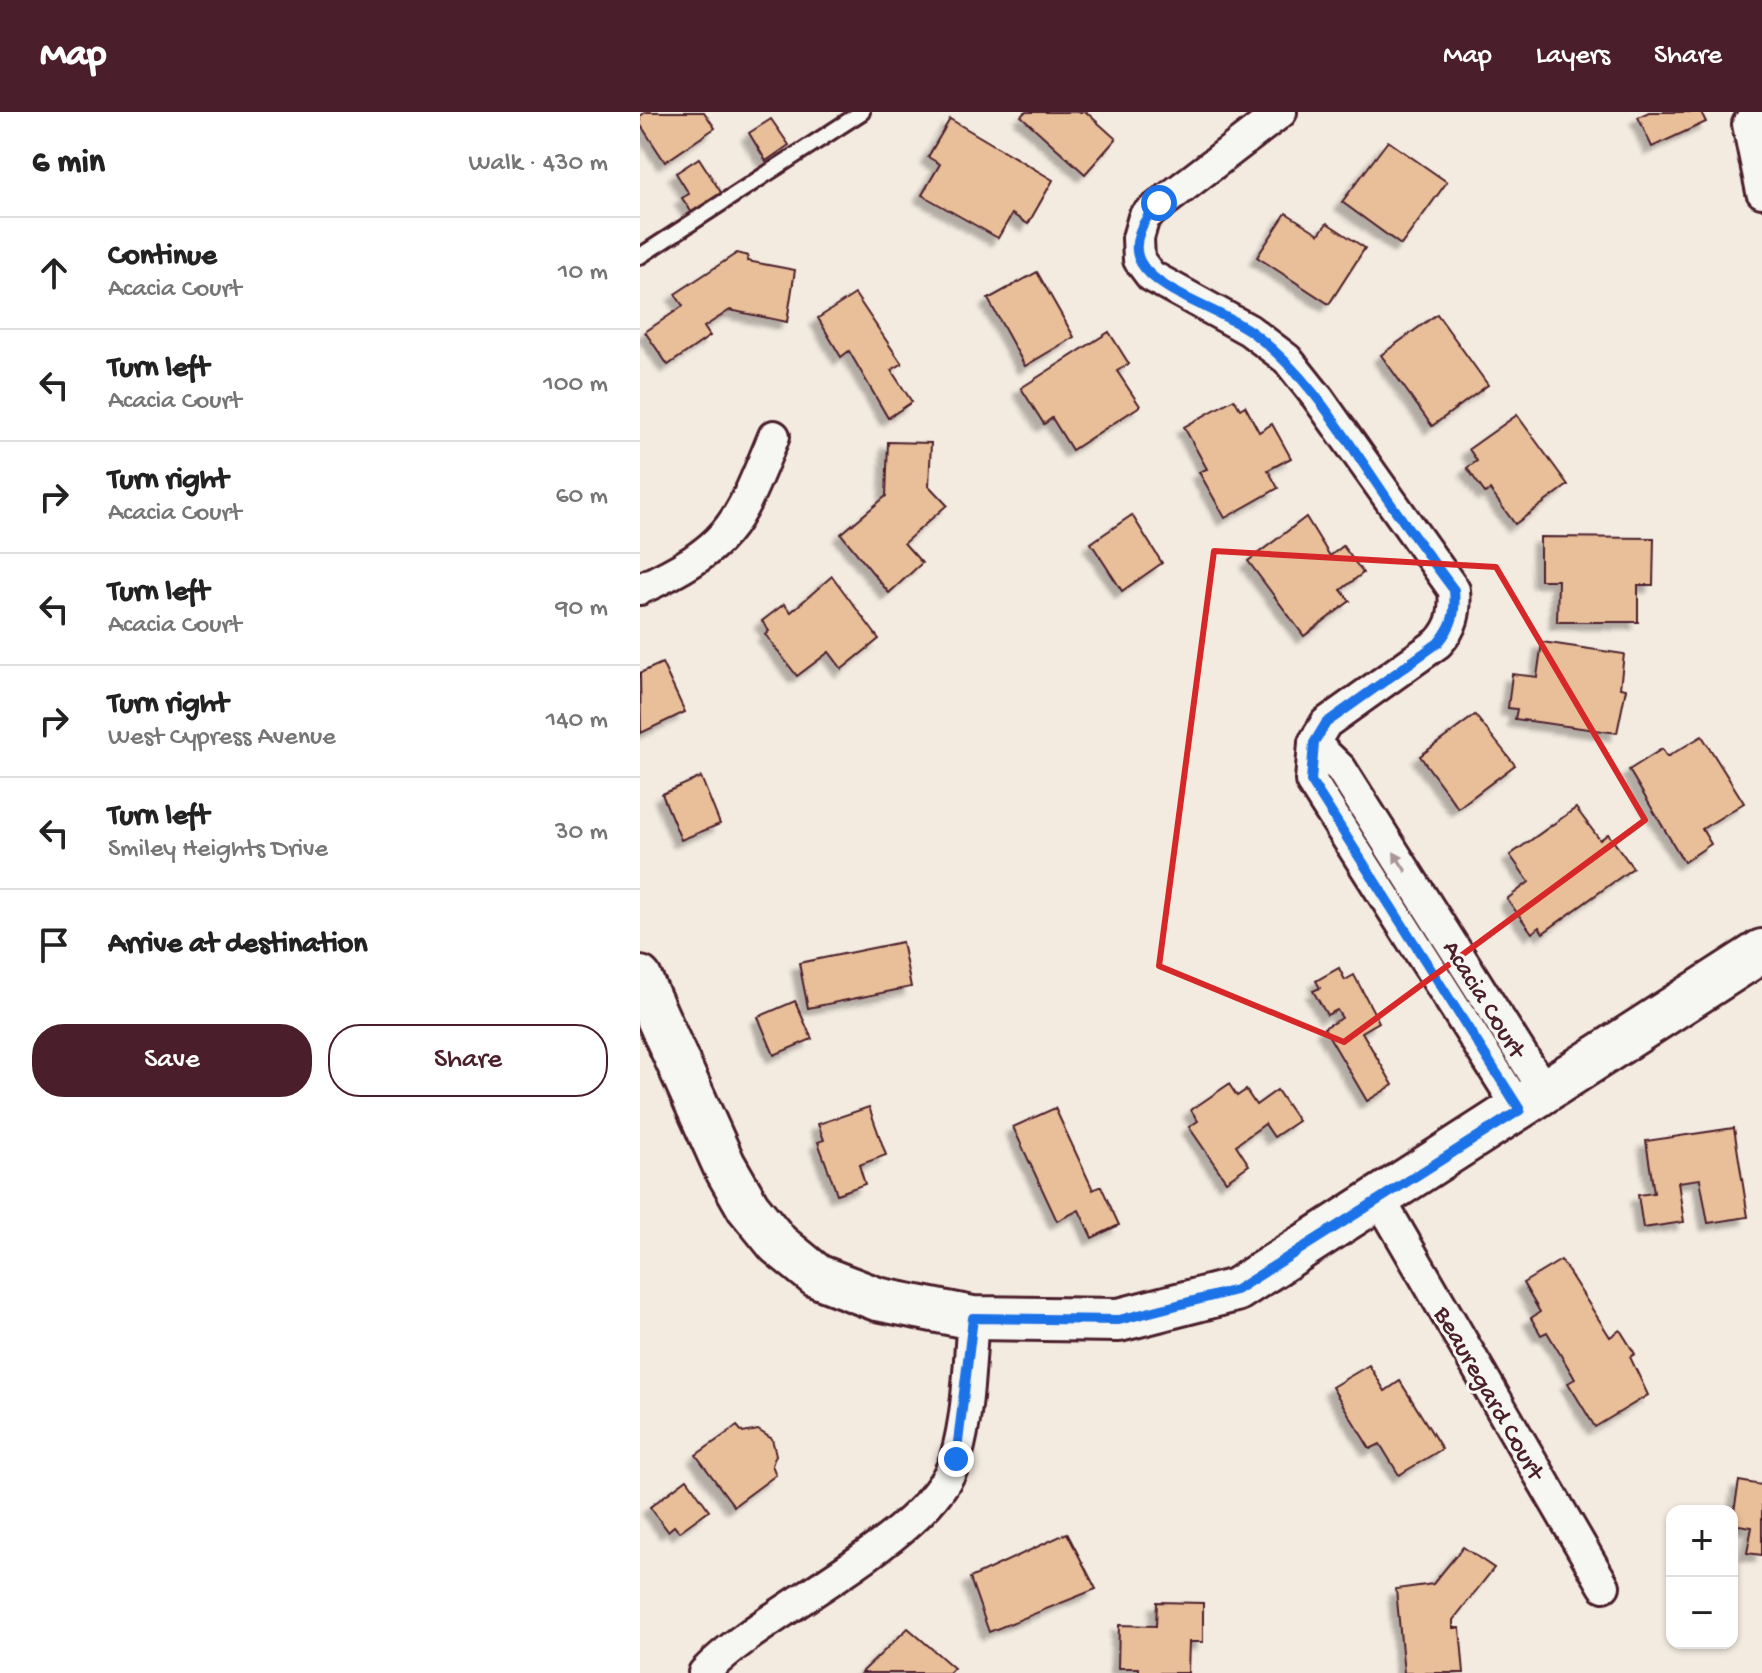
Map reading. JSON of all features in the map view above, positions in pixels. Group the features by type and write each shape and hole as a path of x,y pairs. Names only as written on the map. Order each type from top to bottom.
{"main road":[{"path":"640,978 724,1165 748,1207 778,1244 817,1276 862,1293 973,1318 1119,1320 1236,1290 1533,1102 1762,951"}],"street":[{"path":"1281,112 1144,217 1138,238 1139,260 1151,276 1249,330 1287,359 1454,590 1455,608 1450,630 1438,643 1326,723 1314,743"},
{"path":"1762,118 1748,124 1762,192"},
{"path":"640,589 692,564 720,541 742,513 774,436"},
{"name":"Acacia Court","path":"1314,743 1341,769 1426,903 1533,1102"},
{"name":"Acacia Court","path":"1314,743 1311,781 1398,920 1533,1102"},
{"path":"1398,920 1426,903"},
{"name":"Beauregard Court","path":"1379,1198 1604,1586"},
{"path":"704,1673 911,1521 941,1490 956,1459 973,1318"}],"lane":[{"path":"640,256 862,112"}],"highlighted area":[{"path":"1214,551 1496,567 1645,820 1344,1042 1159,966"}],"building":[{"path":"646,112 704,112 715,128 665,162 640,124 640,116"},
{"path":"1025,112 1086,112 1116,139 1085,174 1021,116"},
{"path":"1649,112 1701,112 1706,122 1652,147 1638,117"},
{"path":"771,119 789,145 766,161 749,133"},
{"path":"950,119 1053,180 1028,224 1012,214 998,238 922,195 940,164 928,157"},
{"path":"1388,141 1447,182 1401,245 1342,202"},
{"path":"699,158 722,194 692,213 682,198 689,194 676,173"},
{"path":"1286,213 1319,234 1327,223 1365,248 1329,304 1257,257"},
{"path":"737,253 748,256 747,261 795,270 787,322 730,310 704,327 710,336 668,365 645,332 683,306 675,294"},
{"path":"1037,272 1074,337 1025,366 988,299"},
{"path":"855,294 902,364 891,370 912,402 888,418 849,351 841,357 818,318"},
{"path":"1437,314 1488,385 1432,426 1381,355"},
{"path":"1109,332 1129,364 1117,371 1140,406 1072,450 1052,418 1044,424 1021,388"},
{"path":"1234,399 1240,409 1245,406 1259,432 1272,424 1291,458 1268,470 1278,488 1225,518 1199,472 1207,469 1184,427"},
{"path":"1517,415 1568,485 1515,524 1490,490 1485,493 1467,468 1477,461 1469,449"},
{"path":"888,442 931,443 929,486 947,505 904,543 922,563 889,593 841,534 886,496"},
{"path":"1132,515 1162,563 1122,591 1091,543"},
{"path":"1306,517 1330,556 1343,546 1363,573 1341,590 1350,601 1304,636 1248,561"},
{"path":"1540,537 1654,538 1653,585 1638,585 1638,622 1557,622 1558,580 1540,580"},
{"path":"832,576 879,639 842,669 829,652 797,676 765,634 769,631 762,621 784,604 791,612"},
{"path":"1542,642 1624,654 1620,688 1626,689 1617,733 1515,719 1517,709 1508,708 1512,674 1537,677"},
{"path":"662,663 685,712 641,733 640,673"},
{"path":"1475,715 1515,765 1458,808 1420,756"},
{"path":"1702,736 1744,803 1702,829 1711,844 1684,862 1629,770 1662,749 1667,757"},
{"path":"701,777 720,824 681,840 662,794"},
{"path":"1576,808 1600,840 1608,834 1633,868 1543,933 1539,927 1532,933 1507,899 1529,882 1510,855"},
{"path":"902,942 911,987 808,1008 799,963"},
{"path":"1339,968 1345,980 1354,975 1379,1022 1362,1032 1393,1085 1367,1101 1324,1028 1342,1018 1337,1010 1327,1015 1313,991 1320,988 1316,981"},
{"path":"795,1001 812,1039 774,1055 758,1017"},
{"path":"1229,1084 1237,1096 1246,1090 1256,1105 1277,1090 1298,1121 1274,1137 1265,1124 1236,1145 1249,1165 1226,1181 1189,1127 1198,1121 1191,1110"},
{"path":"869,1107 886,1155 859,1165 865,1184 837,1194 818,1142 824,1140 818,1124"},
{"path":"1055,1108 1093,1190 1101,1186 1119,1225 1092,1238 1079,1210 1057,1221 1013,1127"},
{"path":"1734,1128 1748,1217 1708,1223 1700,1179 1678,1182 1684,1222 1643,1228 1638,1195 1654,1193 1646,1141"},
{"path":"1561,1260 1610,1337 1620,1330 1635,1354 1630,1357 1648,1395 1595,1427 1568,1383 1575,1379 1547,1332 1541,1335 1531,1318 1540,1312 1523,1283"},
{"path":"1369,1365 1385,1391 1400,1381 1442,1449 1399,1475 1380,1444 1370,1449 1332,1387"},
{"path":"737,1426 743,1433 758,1430 772,1439 776,1455 772,1465 776,1475 734,1506 696,1455"},
{"path":"687,1479 709,1510 679,1532 674,1526 668,1531 650,1507"},
{"path":"1739,1481 1762,1485 1762,1555 1747,1553 1752,1527 1738,1525 1738,1505 1735,1505"},
{"path":"1067,1533 1096,1589 989,1632 970,1578"},
{"path":"1463,1547 1494,1568 1453,1620 1453,1628 1460,1628 1464,1673 1404,1673 1396,1589 1433,1584"},
{"path":"1157,1602 1203,1603 1203,1642 1189,1642 1188,1673 1139,1673 1139,1668 1118,1668 1119,1625 1156,1626"},
{"path":"908,1628 954,1668 949,1673 861,1673"}],"route":[{"path":"956,1459 966,1402 973,1318 1119,1320 1236,1290 1520,1110 1318,798 1311,781 1310,762 1314,743 1326,723 1438,643 1450,630 1455,608 1454,590 1287,359 1249,330 1151,276 1139,260 1138,238 1144,217 1159,203"}]}
